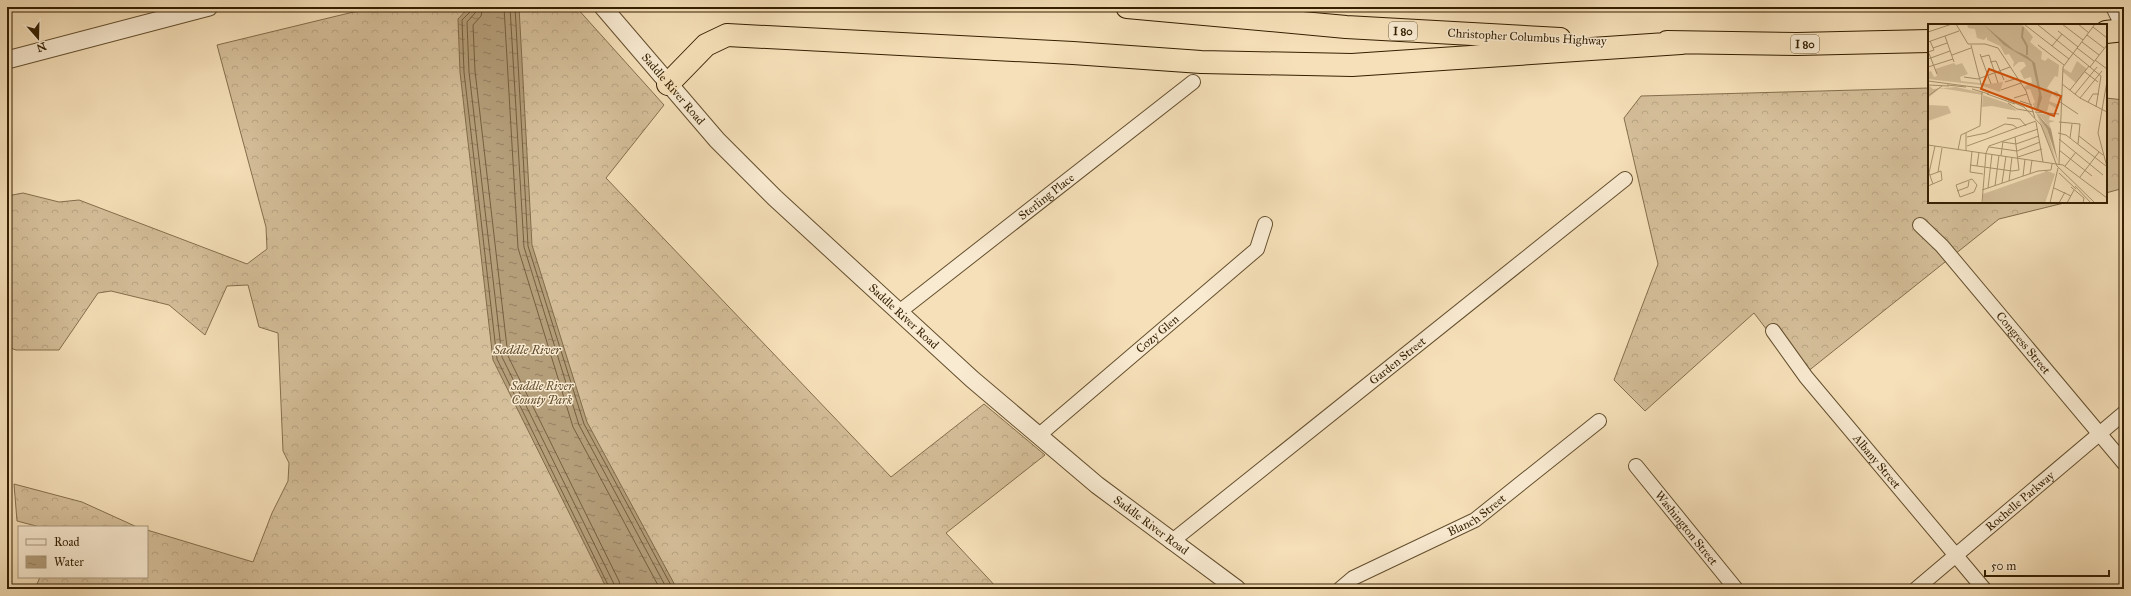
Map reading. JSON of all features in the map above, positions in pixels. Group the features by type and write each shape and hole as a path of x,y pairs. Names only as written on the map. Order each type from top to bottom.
{"highway":[{"name":"Christopher Columbus Highway","path":"1127,7 1346,28 1608,41 1797,44 1928,41"},
{"path":"2107,32 2124,30"},
{"path":"668,84 706,45 727,35 1041,51 1201,62 1352,65 1681,42"}],"street":[{"path":"7,60 209,7"},
{"name":"Saddle River Road","path":"603,7 717,140 775,198 899,312 972,379 1097,485 1171,542 1237,589"},
{"path":"2113,7 2124,30"},
{"name":"Sterling Place","path":"899,312 1193,82"},
{"name":"Garden Street","path":"1171,542 1625,180"},
{"name":"Cozy Glen","path":"1038,436 1257,250 1265,224"},
{"name":"Congress Street","path":"1920,226 1942,246 2124,463"},
{"name":"Albany Street","path":"1773,330 1806,377 1984,589"},
{"name":"Rochelle Parkway","path":"1916,589 2124,413"},
{"name":"Blanch Street","path":"1340,589 1353,578 1476,520 1599,421"},
{"name":"Washington Street","path":"1636,466 1736,589"}],"green space":[{"name":"Saddle River County Park","path":"374,7 576,7 664,105 606,178 891,477 984,404 1045,455 946,533 998,589 35,589 40,578 148,578 148,530 253,562 272,513 288,481 289,463 283,451 278,333 259,327 248,285 227,286 205,335 169,305 111,291 98,293 59,350 16,350 7,347 7,196 23,193 59,202 79,200 247,264 267,249 266,227 217,45"},
{"path":"1928,88 1928,203 2064,203 1999,219 1802,376 1754,313 1645,411 1614,380 1658,264 1624,118 1641,96"},
{"path":"2107,98 2124,100 2124,188 2107,193"},
{"path":"14,484 82,502 135,526 36,526 17,521"}],"water":[{"name":"Saddle River","path":"469,7 519,7 532,245 587,422 677,589 607,589 493,360 460,72 458,19"}]}
